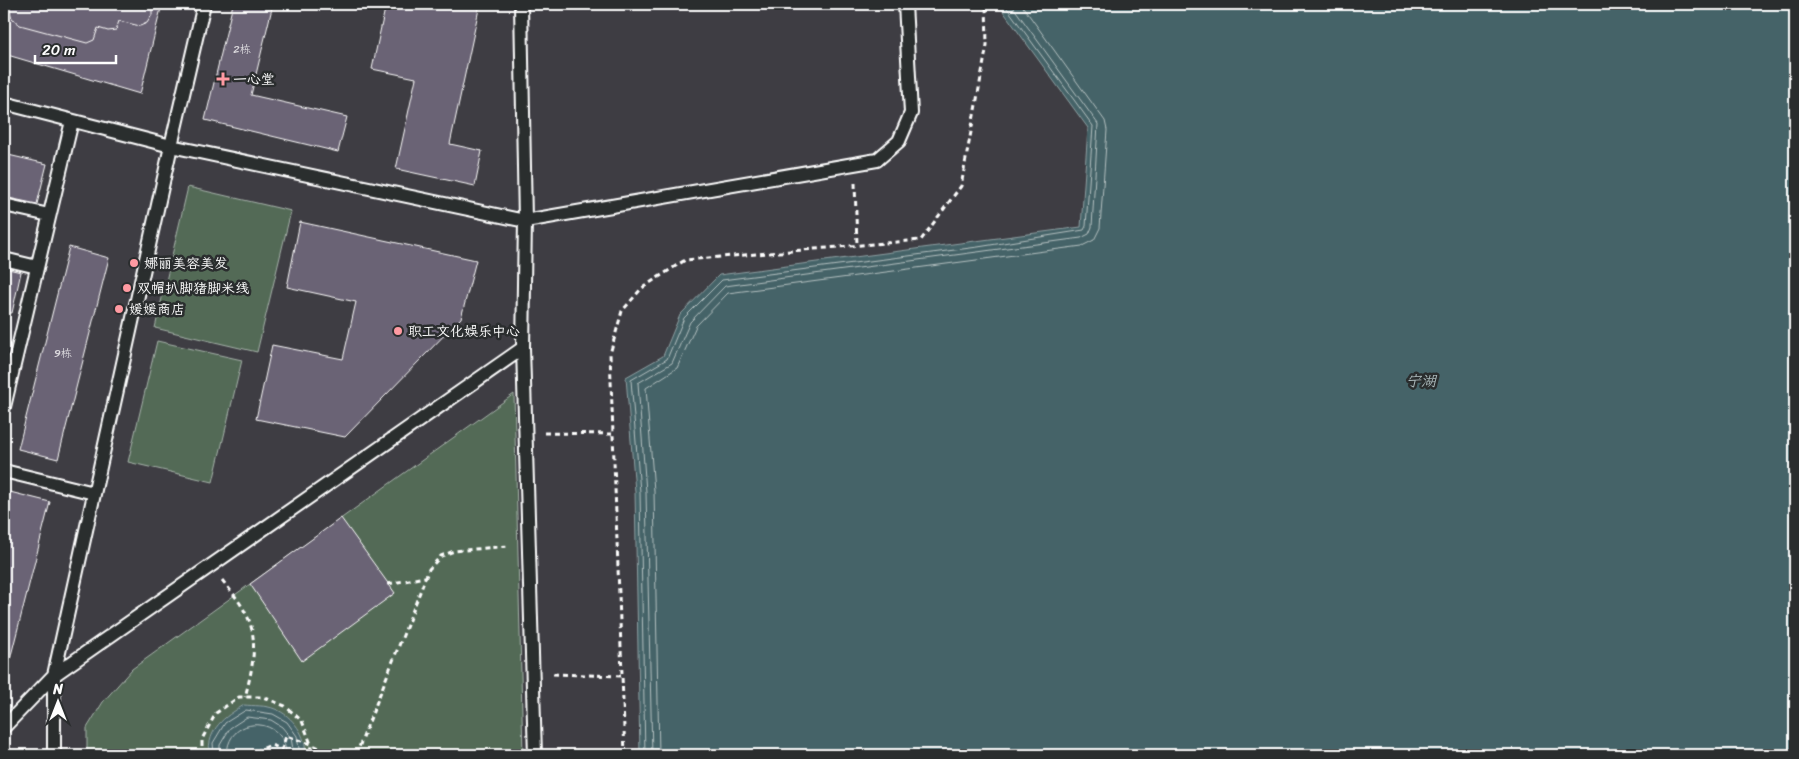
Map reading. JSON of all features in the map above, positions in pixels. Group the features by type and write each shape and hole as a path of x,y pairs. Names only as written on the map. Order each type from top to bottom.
{"lane":[{"path":"54,755 54,675 204,4"},
{"path":"521,4 525,221 523,348 535,755"},
{"path":"4,103 171,146 525,221 877,160 899,141 911,113 905,4"},
{"path":"4,407 72,121"},
{"path":"4,205 50,215"},
{"path":"4,259 37,267"},
{"path":"4,727 54,675 523,348"},
{"path":"4,471 94,493"}],"path":[{"path":"625,755 610,354 622,311 642,288 685,260 921,240 961,186 987,45 986,4"},
{"path":"854,164 857,245"},
{"path":"526,432 613,434"},
{"path":"356,755 429,569 441,556 454,551 529,545"},
{"path":"210,566 247,614 252,636 253,656 245,697"},
{"path":"388,584 426,577"},
{"path":"533,674 622,676"},
{"path":"202,755 202,739 216,713 239,697 262,697 285,706 302,721 312,744 310,755"},
{"path":"247,755 271,745 282,749 286,736 312,744 334,755"}],"green space":[{"path":"188,187 291,211 257,352 155,328"},
{"path":"157,341 242,360 213,482 128,462"},
{"path":"514,394 523,755 87,755 87,728 103,702 132,669"}],"water":[{"name":"宁湖","path":"999,4 1795,4 1795,755 640,755 635,492 626,377 663,356 680,315 719,275 1081,227 1088,128"},
{"path":"244,705 264,706 287,716 293,721 301,734 304,741 305,755 209,755 211,738 218,725 223,719"}],"building":[{"path":"4,4 162,4 140,94 4,54"},
{"path":"4,4 149,4 152,7 152,15 147,23 140,26 119,21 116,30 108,31 98,28 94,40 87,43 20,25 12,18 9,8 4,7"},
{"path":"233,4 273,4 251,95 347,117 338,152 205,120"},
{"path":"386,4 480,4 450,144 482,151 475,186 396,169 416,78 372,69"},
{"path":"4,154 47,164 37,204 4,197"},
{"name":"职工文化娱乐中心","path":"300,222 476,260 461,318 345,437 256,419 272,345 343,359 356,302 287,287"},
{"path":"69,247 109,258 58,459 18,449"},
{"path":"4,268 21,272 12,313 4,312"},
{"path":"10,492 50,502 4,683 4,517"},
{"path":"341,518 395,593 302,661 250,584"}],"place":[{"name":"一心堂","path":"223,79"},
{"name":"娜丽美容美发","path":"134,263"},
{"name":"双帽扒脚猪脚米线","path":"127,288"},
{"name":"媛媛商店","path":"119,309"},
{"name":"职工文化娱乐中心","path":"398,331"}]}
